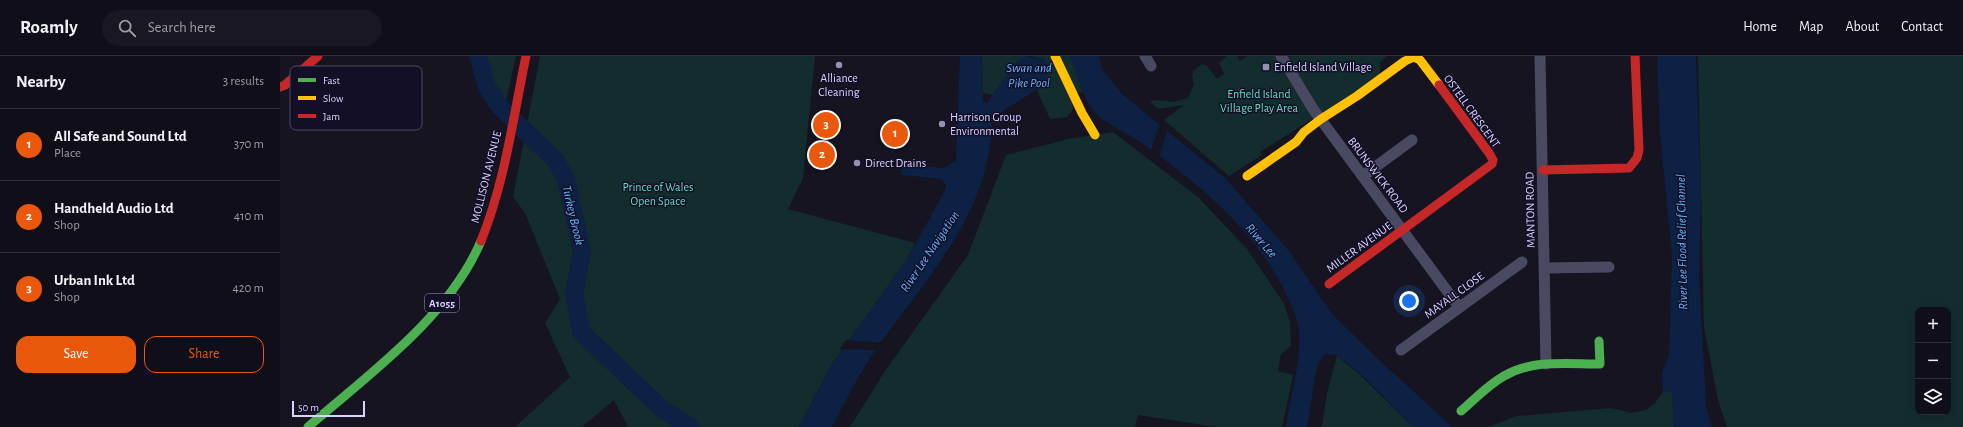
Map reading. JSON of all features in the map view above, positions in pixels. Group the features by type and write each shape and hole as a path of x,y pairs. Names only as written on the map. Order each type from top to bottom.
{"street":[{"path":"307,66 318,56"},
{"name":"MOLLISON AVENUE","path":"308,427 375,368 432,313 458,280 475,252 490,220 526,56"},
{"path":"1055,56 1082,114 1095,135"},
{"path":"1145,56 1151,66"},
{"name":"BRUNSWICK ROAD","path":"1281,56 1321,119 1459,307"},
{"name":"MANTON ROAD","path":"1540,56 1546,364"},
{"path":"1543,170 1629,168 1633,164 1639,150 1635,56"},
{"name":"OSTELL CRESCENT","path":"1321,119 1357,96 1405,61 1414,57 1420,60 1489,153 1493,160 1492,164 1485,171 1403,230"},
{"path":"280,87 285,86 290,81"},
{"path":"1247,176 1296,142 1304,132 1321,119"},
{"path":"1363,176 1412,140"},
{"name":"MILLER AVENUE","path":"1329,284 1403,230"},
{"name":"MAYALL CLOSE","path":"1401,350 1522,262"},
{"path":"1544,268 1609,267"},
{"path":"1461,411 1502,376 1517,369 1546,364 1600,364 1599,341"}],"green space":[{"path":"473,56 516,56 502,119 496,112 488,97"},
{"name":"Prince of Wales Open Space","path":"540,56 815,56 803,178 788,209 915,243 906,261 832,364 799,427 628,427 614,400 582,427 515,427 570,377 545,323 560,299 525,213 513,197"},
{"path":"982,56 1026,56 1015,64 993,95 983,93"},
{"path":"1031,56 1070,56 1084,93 1070,91 1073,109 1067,117 1050,119 1037,90 1044,85 1045,60"},
{"name":"Enfield Island Village Play Area","path":"1227,56 1237,56 1240,61 1247,56 1387,56 1380,62 1380,76 1260,152 1262,155 1229,176 1164,120 1184,105 1158,109 1150,102 1154,100 1174,102 1188,98 1194,84 1192,77 1193,72 1202,64 1207,66 1217,79 1224,74 1219,63"},
{"path":"1698,56 1963,56 1963,427 1727,427 1718,400 1704,327"},
{"path":"1113,132 1198,197 1247,249 1283,302 1290,322 1291,346 1281,354 1278,371 1293,375 1282,427 1217,427 1138,415 1135,427 850,427 885,371 968,255 1006,155 1068,139"},
{"path":"1337,356 1358,373 1413,427 1322,427 1327,393"},
{"path":"1663,392 1672,392 1674,427 1488,427 1517,416 1611,408 1631,413 1646,410 1655,403"}],"water":[{"path":"960,56 982,56 983,102 987,103 1015,64 1026,56 1045,60 1049,66 1044,85 992,118 989,153 980,185 967,216 951,245 932,273 872,355 832,427 799,427 832,364 906,261 943,194 946,185 942,179 901,175 902,164 943,168 956,161"},
{"name":"River Lee","path":"1070,56 1099,56 1102,69 1122,94 1225,178 1289,251 1332,314 1378,359 1452,427 1413,427 1377,390 1348,364 1330,354 1323,355 1317,366 1307,427 1286,427 1299,353 1299,331 1286,294 1273,271 1259,249 1242,229 1204,192 1142,143 1096,114 1084,94"},
{"name":"River Lee Flood Relief Channel","path":"1657,56 1696,56 1701,196 1699,275 1706,406 1712,427 1674,427 1672,392 1663,392 1662,373 1669,355 1672,256 1660,132"}],"pier":[{"path":"1160,122 1168,128 1159,158 1151,151"},
{"path":"846,340 883,343 879,350 840,349"}],"waterway":[{"name":"Turkey Brook","path":"478,56 487,87 500,107 556,161 566,179 582,252 574,293 581,332 662,409 690,427"}],"traffic: fast":[{"path":"308,427 381,365 428,319 449,295 467,269 481,241"},
{"path":"1461,411 1492,384 1515,371 1527,367 1563,363 1600,364 1599,341"}],"traffic: slow":[{"path":"1055,56 1082,113 1095,135"},
{"path":"1247,176 1296,142 1304,132 1321,119 1357,96 1405,61 1414,57 1420,60 1439,85"}],"traffic: jam":[{"path":"307,66 318,56"},
{"path":"481,241 502,173 526,56"},
{"path":"1543,170 1629,168 1637,158 1639,150 1635,56"},
{"path":"280,87 290,81"},
{"path":"1329,284 1492,164 1493,160 1489,153 1439,85"}],"place":[{"name":"Alliance Cleaning","path":"839,65"},
{"name":"Enfield Island Village","path":"1266,67"},
{"name":"Harrison Group Environmental","path":"942,124"},
{"name":"Urban Ink Ltd","path":"826,125"},
{"name":"All Safe and Sound Ltd","path":"895,134"},
{"name":"Handheld Audio Ltd","path":"822,155"},
{"name":"Direct Drains","path":"857,163"}],"water label":[{"name":"Swan and Pike Pool","path":"1029,74"},
{"name":"River Lee Navigation","path":"929,251"}]}
